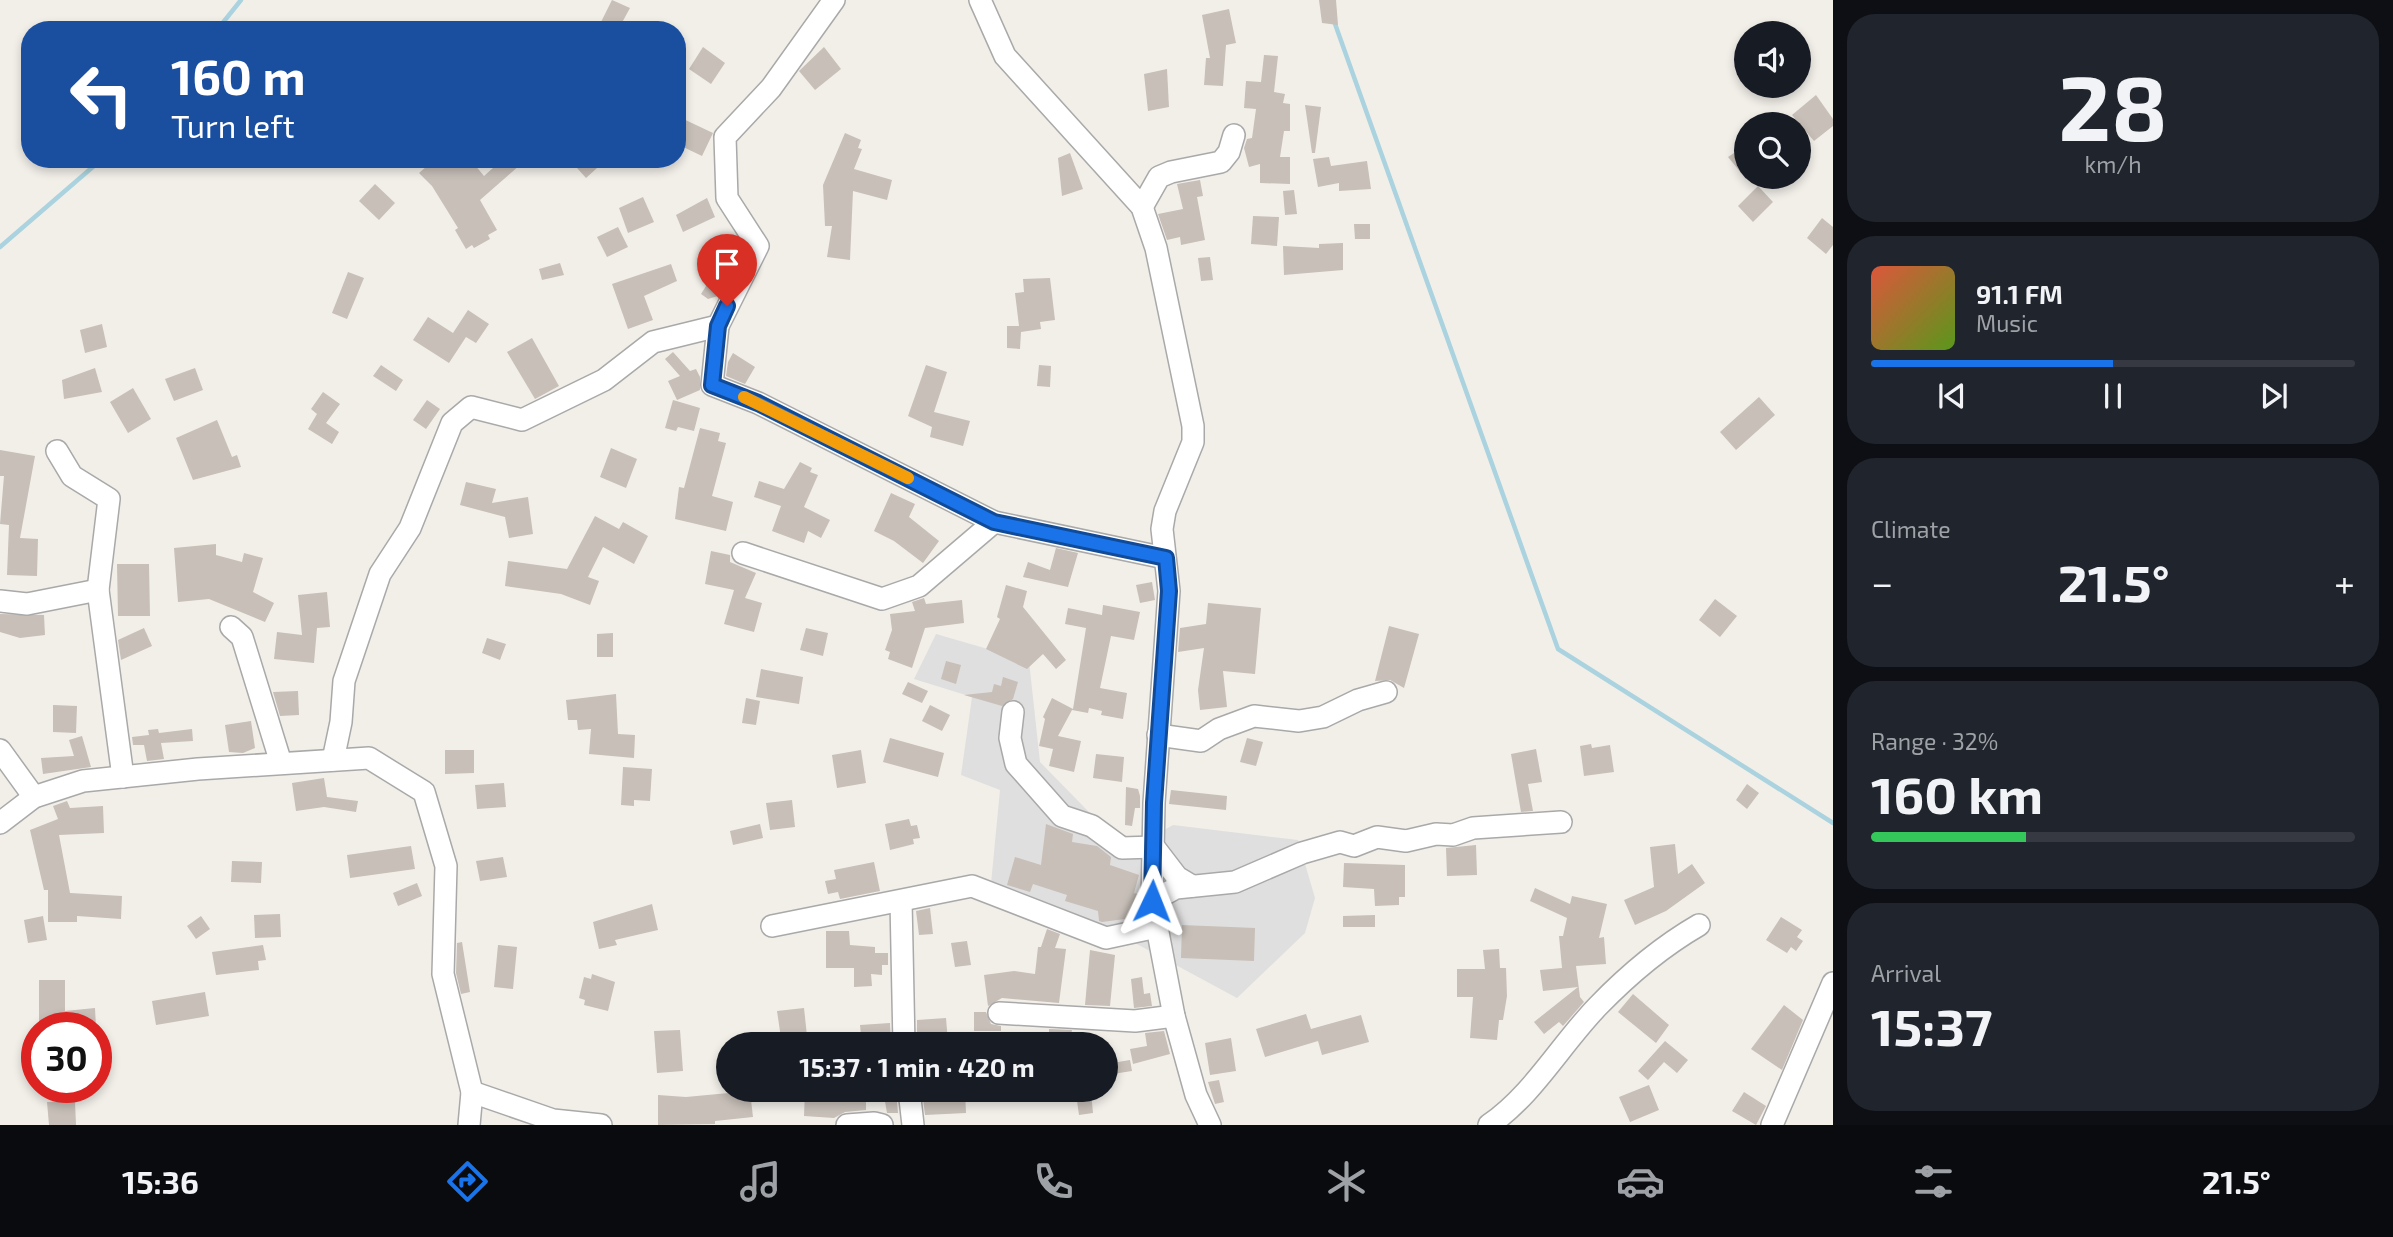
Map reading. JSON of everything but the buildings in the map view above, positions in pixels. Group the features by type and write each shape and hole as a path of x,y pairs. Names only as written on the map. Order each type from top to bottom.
{"street":[{"path":"834,0 771,88 725,138 727,198 758,246 718,326 712,385 758,403 994,522 1166,558"},
{"path":"980,0 1005,56 1142,207 1156,248 1193,426 1193,442 1165,511 1162,529 1169,591 1158,735 1152,901 1174,1016 1196,1095 1210,1125"},
{"path":"1142,207 1159,177 1221,162 1229,152 1234,135"},
{"path":"333,760 341,722 344,681 380,574 410,528 452,423 471,407 522,420 604,380 653,342 718,326"},
{"path":"57,451 72,476 109,499 98,590 123,777"},
{"path":"743,553 882,599 919,586 994,522"},
{"path":"0,601 27,604 98,590"},
{"path":"231,627 242,637 281,763"},
{"path":"1158,735 1201,740 1219,729 1254,716 1299,720 1323,717 1358,700 1386,692"},
{"path":"1013,712 1010,738 1016,764 1062,816 1092,825 1122,848 1154,847"},
{"path":"0,750 34,797"},
{"path":"0,823 34,797 83,781 281,763 369,758 424,792 446,866 443,974 472,1092 469,1125"},
{"path":"1152,901 1176,888 1235,882 1302,853 1340,842 1354,846 1377,837 1406,841 1436,834 1453,835 1473,828 1561,822"},
{"path":"1154,847 1177,877 1192,886"},
{"path":"772,926 972,886 1106,938 1157,927"},
{"path":"901,901 904,1032"},
{"path":"1489,1125 1510,1111 1598,1006 1663,946 1699,925"},
{"path":"1772,1125 1833,983"},
{"path":"999,1013 1135,1021 1174,1016"},
{"path":"472,1092 553,1120 601,1125"},
{"path":"910,1102 913,1125"},
{"path":"847,1125 876,1124"}],"shaded area":[{"path":"936,634 1029,661 1040,762 1127,851 1173,825 1298,840 1315,898 1305,933 1237,998 1122,936 990,894 1000,790 961,775 972,697 914,679"}],"waterway":[{"path":"224,21 241,0"},
{"path":"1334,21 1558,649 1833,823"},
{"path":"0,247 92,168"}],"slow traffic":[{"path":"744,397 908,478"}],"route":[{"path":"727,306 718,326 712,385 758,403 994,522 1166,558 1169,591 1154,803 1152,901"}]}
